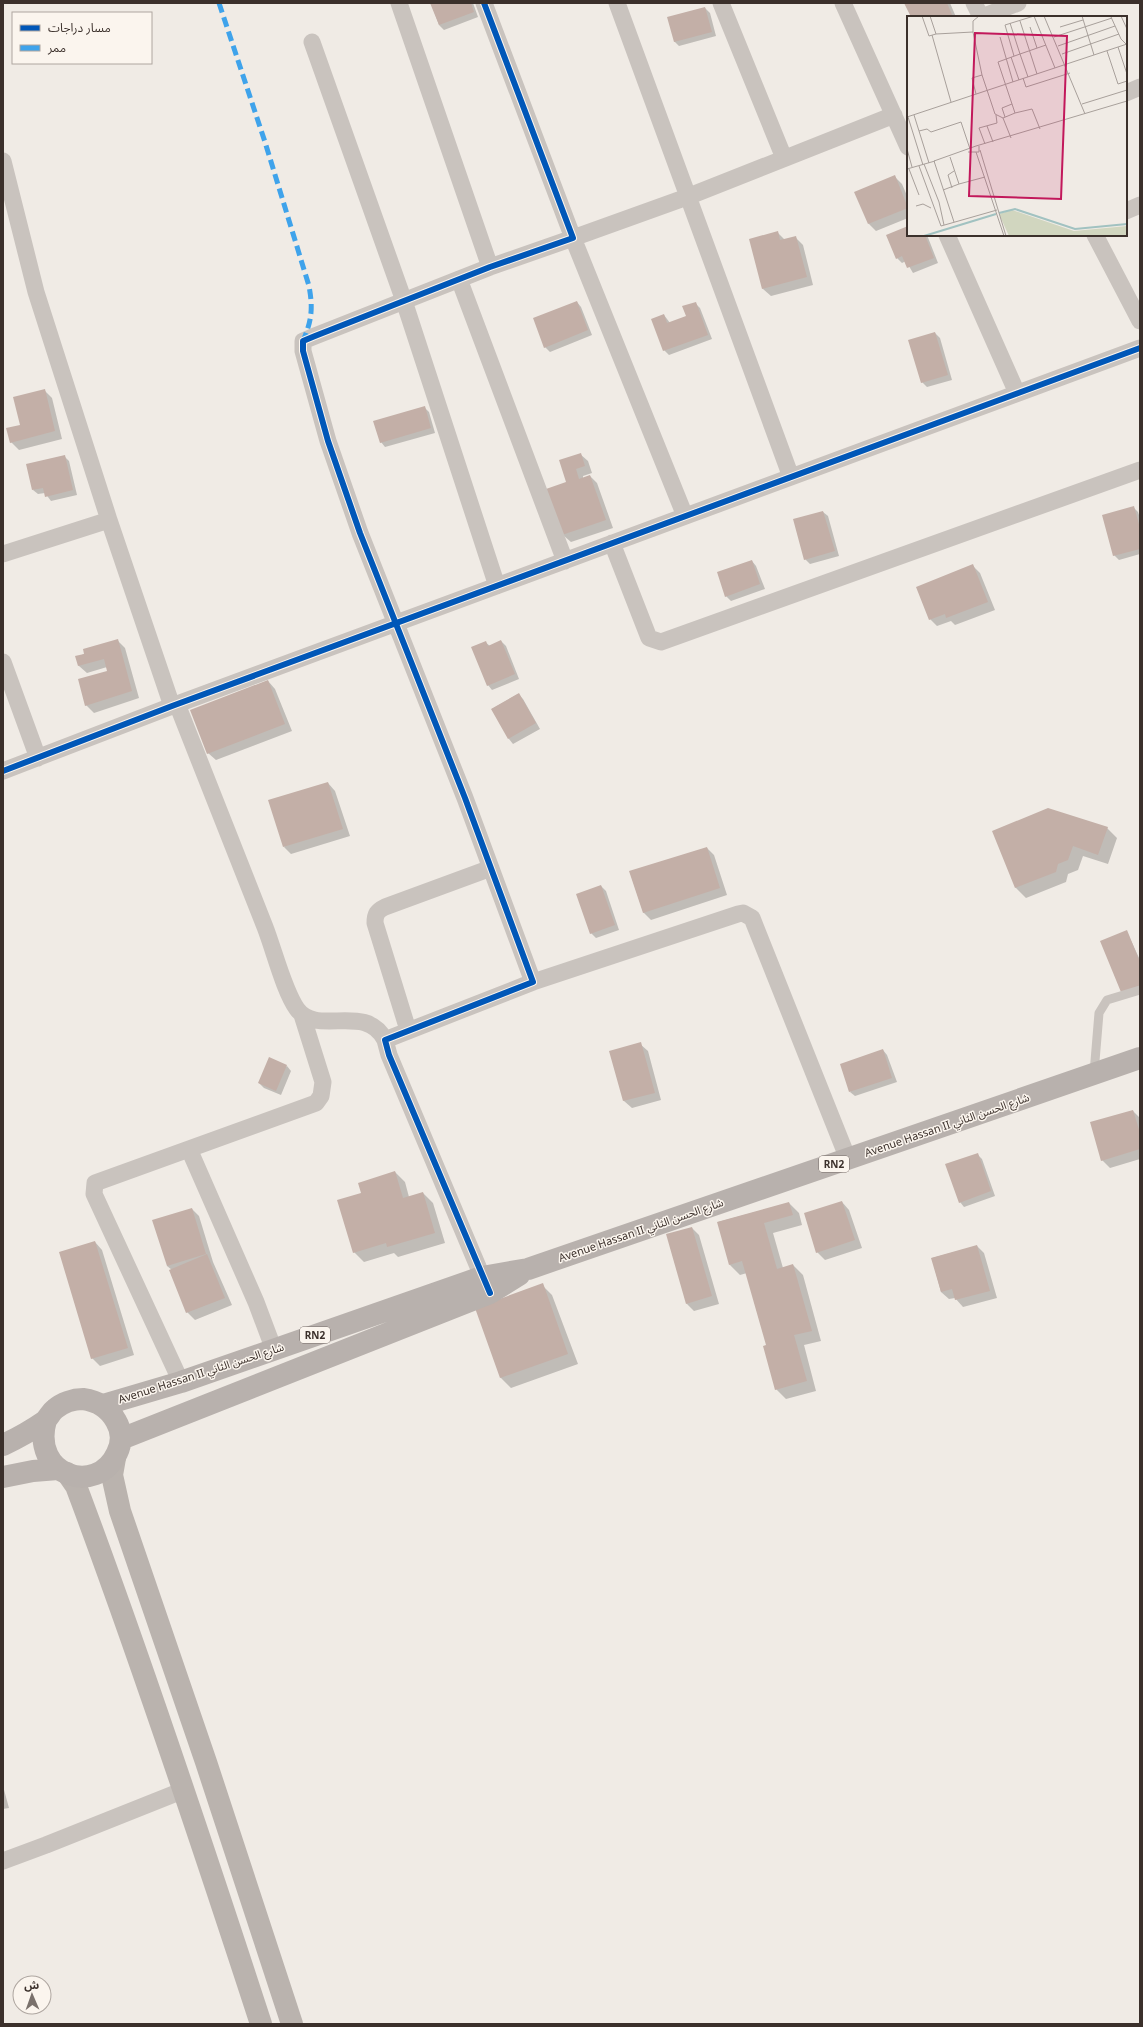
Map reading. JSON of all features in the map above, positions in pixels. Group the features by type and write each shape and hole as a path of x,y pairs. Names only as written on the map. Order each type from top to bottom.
{"main road":[{"name":"Avenue Hassan II شارع الحسن الثاني","path":"118,1448 486,1285 528,1269 848,1160 1140,1058"},
{"name":"Avenue Hassan II شارع الحسن الثاني","path":"103,1405 181,1382 274,1350 486,1285"},
{"path":"3,1445 21,1436 46,1420 60,1406 78,1399 91,1400 103,1405 113,1414 119,1426 118,1448"},
{"path":"46,1420 42,1433 44,1446 49,1459 62,1471"},
{"name":"RN2","path":"3,1477 33,1471 62,1471 77,1476 88,1476 99,1472 108,1466 118,1448"}],"street":[{"path":"399,3 490,267"},
{"path":"484,3 573,238 685,516"},
{"path":"617,3 791,477"},
{"path":"721,3 784,158"},
{"path":"843,3 907,145"},
{"path":"974,3 980,16"},
{"path":"984,16 1018,3"},
{"path":"312,42 404,301 497,586"},
{"path":"1127,93 1140,87"},
{"path":"533,982 397,623 360,533 328,441 302,351 303,341 490,267 687,197 894,115"},
{"path":"3,161 36,292 109,520 174,705 275,954 291,1000 302,1015 323,1082 321,1096 316,1103 96,1183 94,1194 181,1382"},
{"path":"1127,211 1140,205"},
{"path":"947,236 1017,393"},
{"path":"1096,236 1140,321"},
{"path":"460,279 565,561"},
{"path":"3,771 174,705 1140,348"},
{"path":"612,543 649,638 661,642 1140,470"},
{"path":"3,554 109,520"},
{"path":"3,662 38,758"},
{"path":"408,1030 375,922 375,916 379,910 385,907 491,868"},
{"path":"385,1040 533,982 738,914 748,915 752,918 848,1160"},
{"path":"302,1015 310,1019 317,1020 363,1021 381,1032 385,1040 389,1056 486,1285"},
{"path":"189,1149 256,1302 274,1350"},
{"path":"118,1448 112,1475 120,1511 206,1762 292,2024"},
{"path":"62,1471 76,1486 88,1517 184,1790 261,2024"},
{"path":"3,1860 40,1848 184,1790"}],"lane":[{"path":"1094,1075 1099,1013 1103,1004 1107,1000 1140,990"}],"building":[{"path":"430,3 471,3 474,12 439,25"},
{"path":"904,3 947,3 953,16 910,16"},
{"path":"705,7 712,32 674,42 667,17"},
{"path":"895,175 907,208 868,224 854,192"},
{"path":"907,226 907,236 925,236 934,258 907,268 902,256 896,259 886,235"},
{"path":"778,231 780,240 796,236 807,277 762,289 749,239"},
{"path":"577,301 588,330 544,348 533,318"},
{"path":"696,302 708,335 663,351 651,319 664,314 667,323 686,316 682,306"},
{"path":"935,332 948,375 921,383 908,340"},
{"path":"45,389 55,431 10,443 6,428 20,425 13,397"},
{"path":"425,406 431,428 380,443 373,421"},
{"path":"581,453 585,466 576,469 579,479 590,475 606,520 562,535 546,489 566,482 559,460"},
{"path":"65,455 73,490 45,497 43,488 32,490 26,464"},
{"path":"1134,506 1140,528 1140,549 1113,556 1102,515"},
{"path":"823,511 835,551 804,560 793,519"},
{"path":"752,560 760,584 725,597 717,572"},
{"path":"973,564 988,602 946,618 945,614 929,620 916,587"},
{"path":"118,639 132,691 85,706 78,679 107,671 104,659 78,666 75,656 84,654 83,649"},
{"path":"501,640 515,674 487,686 471,647 486,641 488,646"},
{"path":"268,680 285,724 207,754 190,710"},
{"path":"519,693 536,723 508,739 491,709"},
{"path":"328,782 343,829 283,847 268,800"},
{"path":"1048,808 1108,827 1098,855 1073,846 1068,860 1058,864 1056,872 1015,888 992,831"},
{"path":"707,847 720,888 643,913 629,871"},
{"path":"601,885 615,925 590,934 576,894"},
{"path":"1127,930 1140,962 1140,990 1123,997 1100,941"},
{"path":"641,1042 655,1093 623,1101 609,1051"},
{"path":"883,1049 892,1078 849,1092 840,1064"},
{"path":"269,1057 287,1065 276,1091 258,1083"},
{"path":"1133,1110 1140,1133 1140,1149 1101,1161 1090,1122"},
{"path":"978,1153 991,1191 959,1203 945,1164"},
{"path":"395,1171 403,1198 423,1192 435,1233 387,1247 386,1243 353,1253 337,1200 361,1193 358,1183"},
{"path":"842,1201 855,1240 816,1253 804,1213"},
{"path":"789,1202 793,1215 764,1223 777,1269 793,1264 812,1331 794,1335 807,1381 775,1390 763,1346 766,1345 742,1261 729,1265 717,1222"},
{"path":"192,1208 206,1254 167,1266 152,1220"},
{"path":"692,1227 712,1296 686,1304 666,1234"},
{"path":"95,1241 128,1348 91,1359 59,1252"},
{"path":"977,1245 990,1291 955,1300 952,1289 941,1292 931,1258"},
{"path":"207,1254 225,1298 186,1313 169,1270"},
{"path":"543,1283 568,1354 500,1378 475,1308"}],"marked path":[{"path":"219,3 265,142 309,286 311,314 303,341"}],"cycle path":[{"path":"484,3 573,238 490,267 303,341 303,351 328,441 360,533 465,798 533,982 385,1040 389,1055 490,1293"},
{"path":"3,771 172,706 1140,348"}]}
